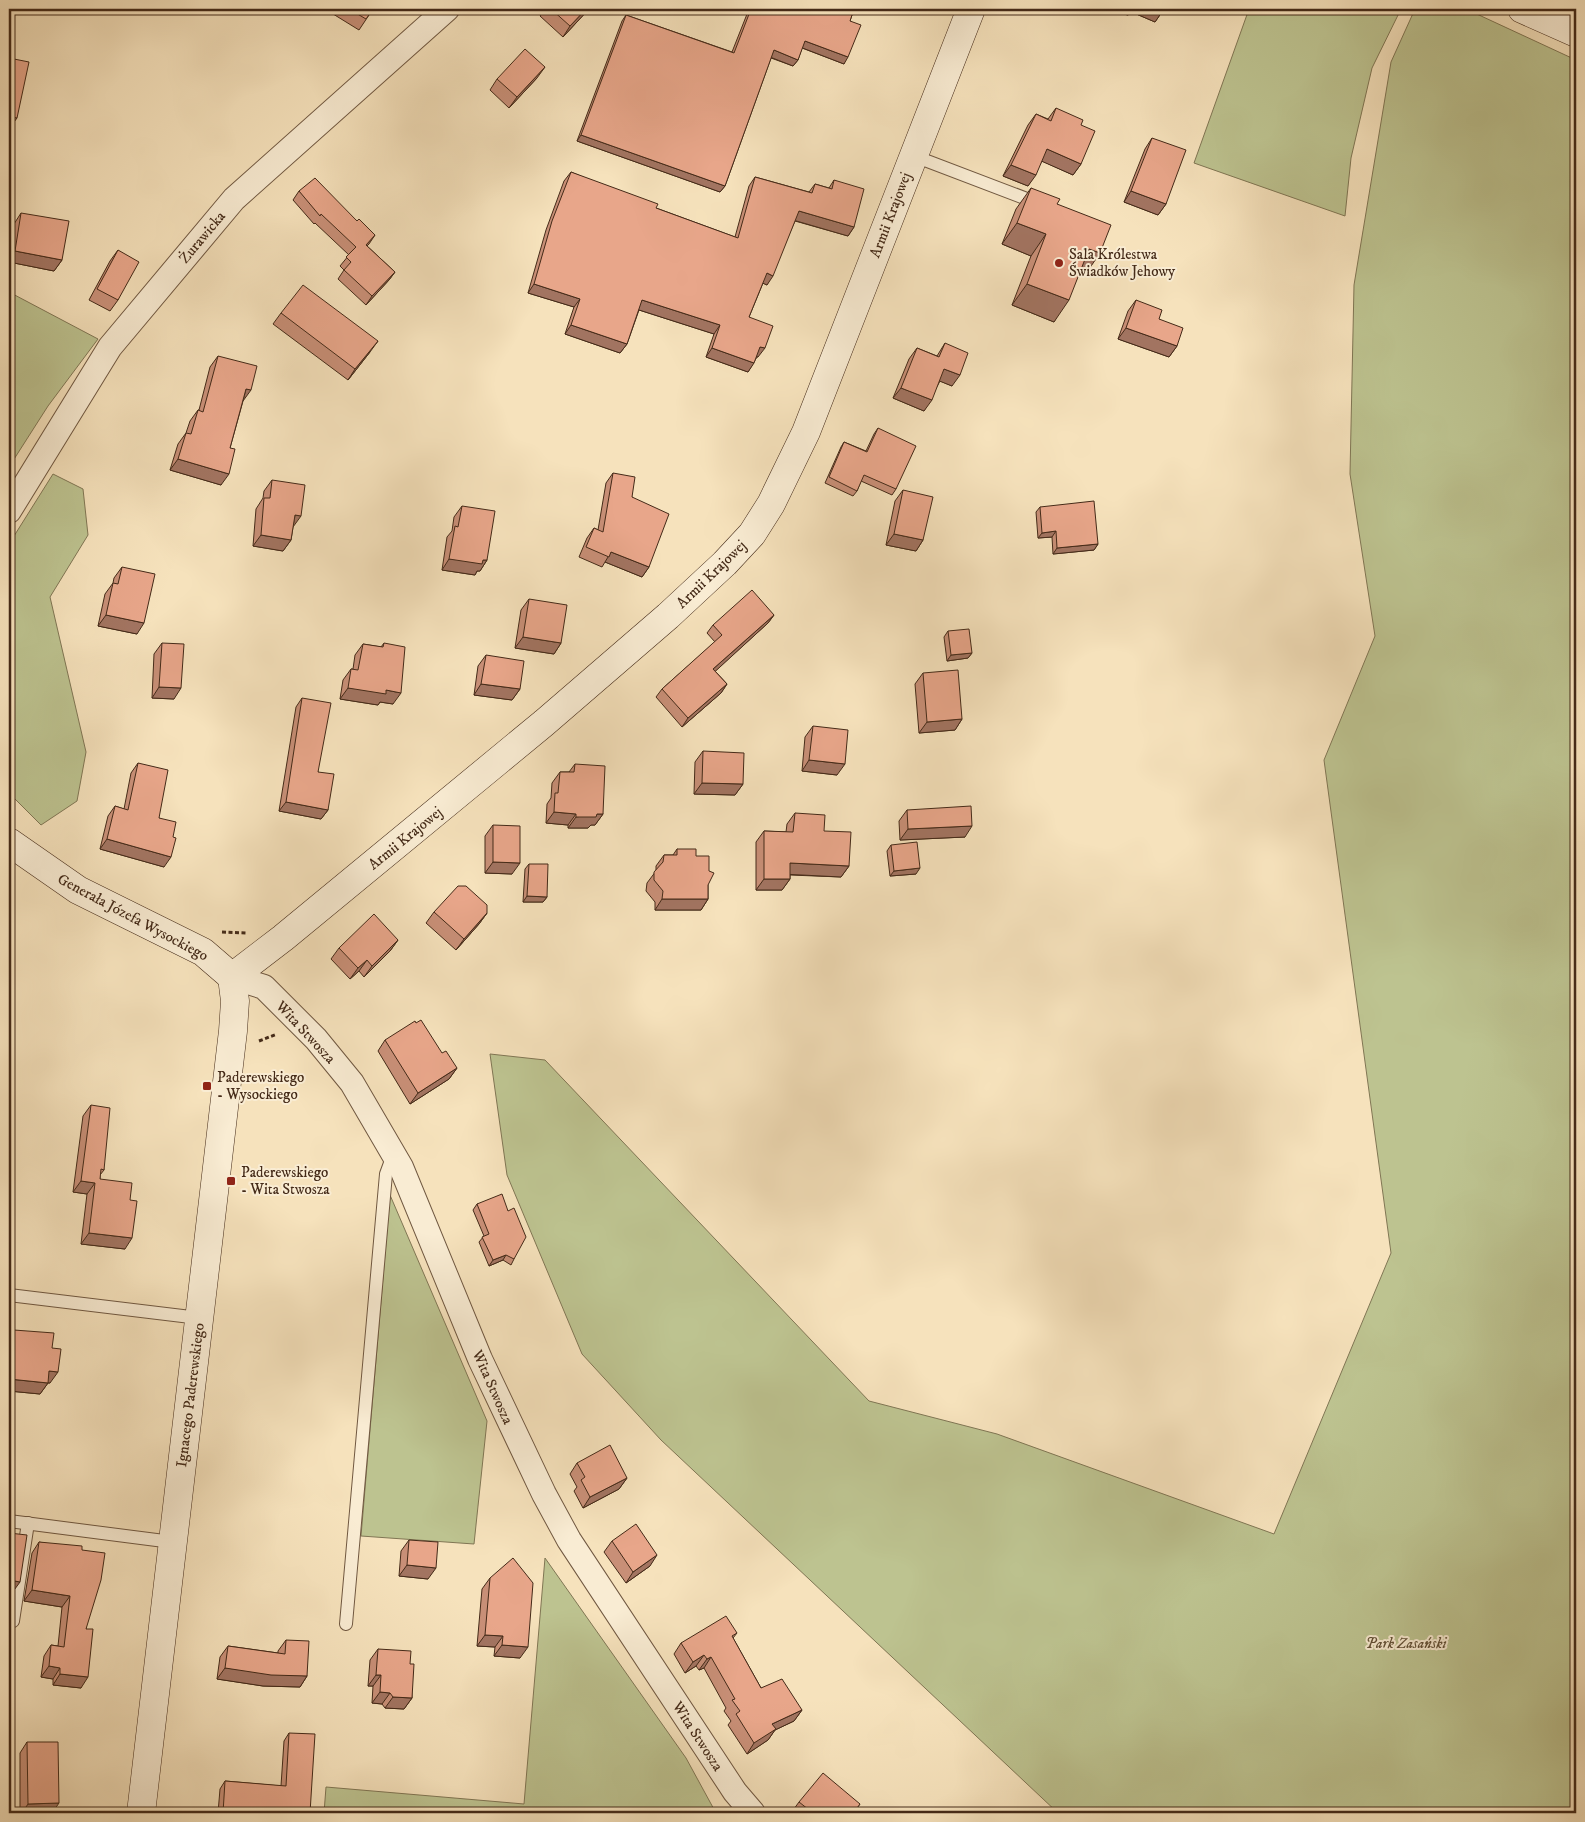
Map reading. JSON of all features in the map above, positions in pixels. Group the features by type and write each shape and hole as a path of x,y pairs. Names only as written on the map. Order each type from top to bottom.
{"street":[{"name":"Żurawicka","path":"9,511 110,347 234,199 447,9"},
{"name":"Armii Krajowej","path":"232,977 283,938 544,723 675,609 726,562 752,534 771,504 806,432 971,9"},
{"path":"1522,9 1576,33"},
{"name":"Generała Józefa Wysockiego","path":"10,844 78,890 203,952 232,977"},
{"name":"Wita Stwosza","path":"232,977 264,987 316,1039 352,1083 401,1167 480,1359 544,1494 569,1540 735,1792 752,1813"},
{"name":"Ignacego Paderewskiego","path":"140,1813 233,1031 235,1001 232,977"}],"lane":[{"path":"914,156 1052,208"},
{"path":"346,1624 386,1174 393,1154"},
{"path":"9,1296 199,1318"},
{"path":"9,1521 172,1542"},
{"path":"9,1620 13,1621 28,1523"}],"path":[{"path":"215,930 233,933 252,932"},
{"path":"257,1044 260,1040 279,1034 285,1036"}],"green space":[{"path":"1249,9 1401,9 1372,68 1351,158 1345,216 1194,163"},
{"name":"Park Zasański","path":"1415,9 1466,9 1576,60 1576,1813 1058,1813 661,1440 582,1354 507,1175 490,1054 545,1060 869,1401 997,1434 1274,1534 1391,1253 1324,760 1375,636 1350,474 1354,285 1391,62"},
{"path":"9,292 98,339 48,406 9,467"},
{"path":"53,474 83,489 88,535 50,597 86,752 77,801 41,825 9,793 9,544"},
{"path":"390,1195 487,1421 474,1544 361,1536"},
{"path":"545,1558 686,1758 716,1813 324,1813 326,1787 524,1804"}],"building":[{"path":"349,9 373,9 366,19"},
{"path":"551,9 586,9 570,26"},
{"path":"751,9 854,9 850,21 861,25 848,57 805,41 798,60 774,50 725,186 581,135 626,15 734,53"},
{"path":"525,49 545,67 517,97 497,79"},
{"path":"9,58 29,62 17,118 9,116"},
{"path":"1056,108 1083,120 1081,125 1095,131 1081,164 1047,149 1036,175 1011,165 1036,114 1051,121"},
{"path":"1152,138 1186,150 1166,204 1131,191"},
{"path":"571,172 658,204 656,208 738,238 755,177 812,193 815,184 832,189 834,180 864,189 854,227 799,211 773,276 767,273 749,317 773,326 765,348 760,347 754,363 712,348 720,325 642,300 627,344 571,325 580,299 534,284 552,221"},
{"path":"315,178 357,221 359,219 375,235 366,245 395,272 372,296 344,270 351,262 346,257 356,247 321,214 320,216 299,191"},
{"path":"1031,188 1060,199 1057,204 1111,225 1100,253 1089,249 1069,300 1027,284 1046,234 1017,223"},
{"path":"21,213 69,221 62,260 15,251"},
{"path":"118,250 139,262 118,300 97,289"},
{"path":"303,285 378,341 355,369 281,313"},
{"path":"1136,300 1162,310 1159,319 1183,328 1177,346 1126,328"},
{"path":"945,343 968,353 960,375 944,369 932,400 901,388 917,348 939,357"},
{"path":"218,356 257,366 251,390 246,389 230,448 235,449 229,474 178,459 186,433 191,434 198,410 203,412"},
{"path":"878,428 916,446 896,489 864,475 857,491 829,477 844,442 867,452"},
{"path":"613,473 635,477 632,497 669,514 649,567 611,552 609,557 586,547 594,528 603,532"},
{"path":"272,480 305,485 301,516 295,515 291,540 261,535 264,498 270,498"},
{"path":"903,490 933,497 923,540 894,534"},
{"path":"1094,501 1098,544 1057,548 1056,531 1042,533 1040,507"},
{"path":"462,506 495,511 487,560 483,560 482,564 449,559 455,526 458,527"},
{"path":"122,567 155,574 144,623 106,615 113,583 118,584"},
{"path":"752,590 774,615 713,669 727,684 688,718 662,689 722,635 713,625"},
{"path":"529,599 567,605 561,643 523,637"},
{"path":"969,629 972,653 951,655 948,631"},
{"path":"162,643 184,644 181,688 159,687"},
{"path":"384,643 405,647 401,693 386,690 386,694 348,688 351,669 358,670 363,644 383,647"},
{"path":"486,655 524,661 520,689 481,684"},
{"path":"958,670 962,719 927,722 923,673"},
{"path":"302,698 331,703 318,772 334,774 328,810 286,802"},
{"path":"813,726 848,730 845,764 809,760"},
{"path":"703,751 744,753 743,784 702,783"},
{"path":"138,763 168,770 159,818 176,822 173,837 176,838 171,857 107,839 115,806 128,810"},
{"path":"575,764 605,766 603,814 597,814 596,817 576,817 576,814 554,812 555,793 558,793 560,772 574,772"},
{"path":"971,806 972,826 908,829 907,810"},
{"path":"795,813 825,815 824,831 851,832 849,866 790,863 790,879 764,879 764,831 793,832"},
{"path":"493,825 520,826 520,863 493,862"},
{"path":"917,842 920,868 894,871 891,845"},
{"path":"677,849 696,849 696,856 709,856 709,871 714,873 708,885 708,899 662,899 663,891 654,880 654,872 663,862 664,855 677,855"},
{"path":"529,864 548,864 547,897 527,896"},
{"path":"458,886 466,886 487,905 487,913 464,939 434,912"},
{"path":"374,914 398,940 372,966 367,960 358,968 339,948"},
{"path":"421,1020 442,1053 446,1051 457,1068 418,1093 385,1040 415,1021 416,1023"},
{"path":"91,1105 110,1108 104,1170 101,1169 100,1179 132,1183 130,1200 137,1201 132,1238 89,1233 95,1183 81,1181"},
{"path":"502,1194 508,1211 514,1208 526,1237 514,1259 506,1255 493,1260 482,1237 489,1234 477,1204"},
{"path":"14,1330 54,1333 52,1348 61,1349 58,1372 49,1371 48,1383 9,1379"},
{"path":"610,1445 627,1478 590,1497 581,1480 585,1477 577,1463"},
{"path":"636,1524 657,1555 633,1572 612,1541"},
{"path":"9,1533 27,1535 20,1582 9,1580"},
{"path":"409,1540 438,1542 436,1568 407,1565"},
{"path":"39,1542 82,1546 82,1550 105,1553 101,1580 86,1629 93,1629 88,1677 60,1674 60,1668 49,1666 51,1645 64,1647 70,1596 32,1590"},
{"path":"513,1558 533,1583 528,1647 502,1645 503,1636 485,1635 490,1578"},
{"path":"726,1616 737,1633 732,1636 761,1688 782,1679 802,1710 772,1724 776,1729 754,1743 736,1714 740,1711 732,1700 735,1699 711,1657 707,1659 704,1655 693,1662 681,1643"},
{"path":"286,1640 309,1641 307,1676 271,1675 225,1668 228,1646 285,1654"},
{"path":"378,1649 411,1651 410,1664 414,1664 412,1698 393,1697 390,1693 380,1692 381,1675 376,1675"},
{"path":"289,1733 315,1734 310,1813 223,1813 225,1781 286,1786"},
{"path":"27,1742 58,1742 59,1803 28,1804"},
{"path":"823,1773 860,1804 857,1808 863,1813 813,1813 799,1802"}],"place":[{"name":"Sala Królestwa Świadków Jehowy","path":"1059,263"},
{"name":"Paderewskiego - Wysockiego","path":"207,1086"},
{"name":"Paderewskiego - Wita Stwosza","path":"231,1181"}]}
